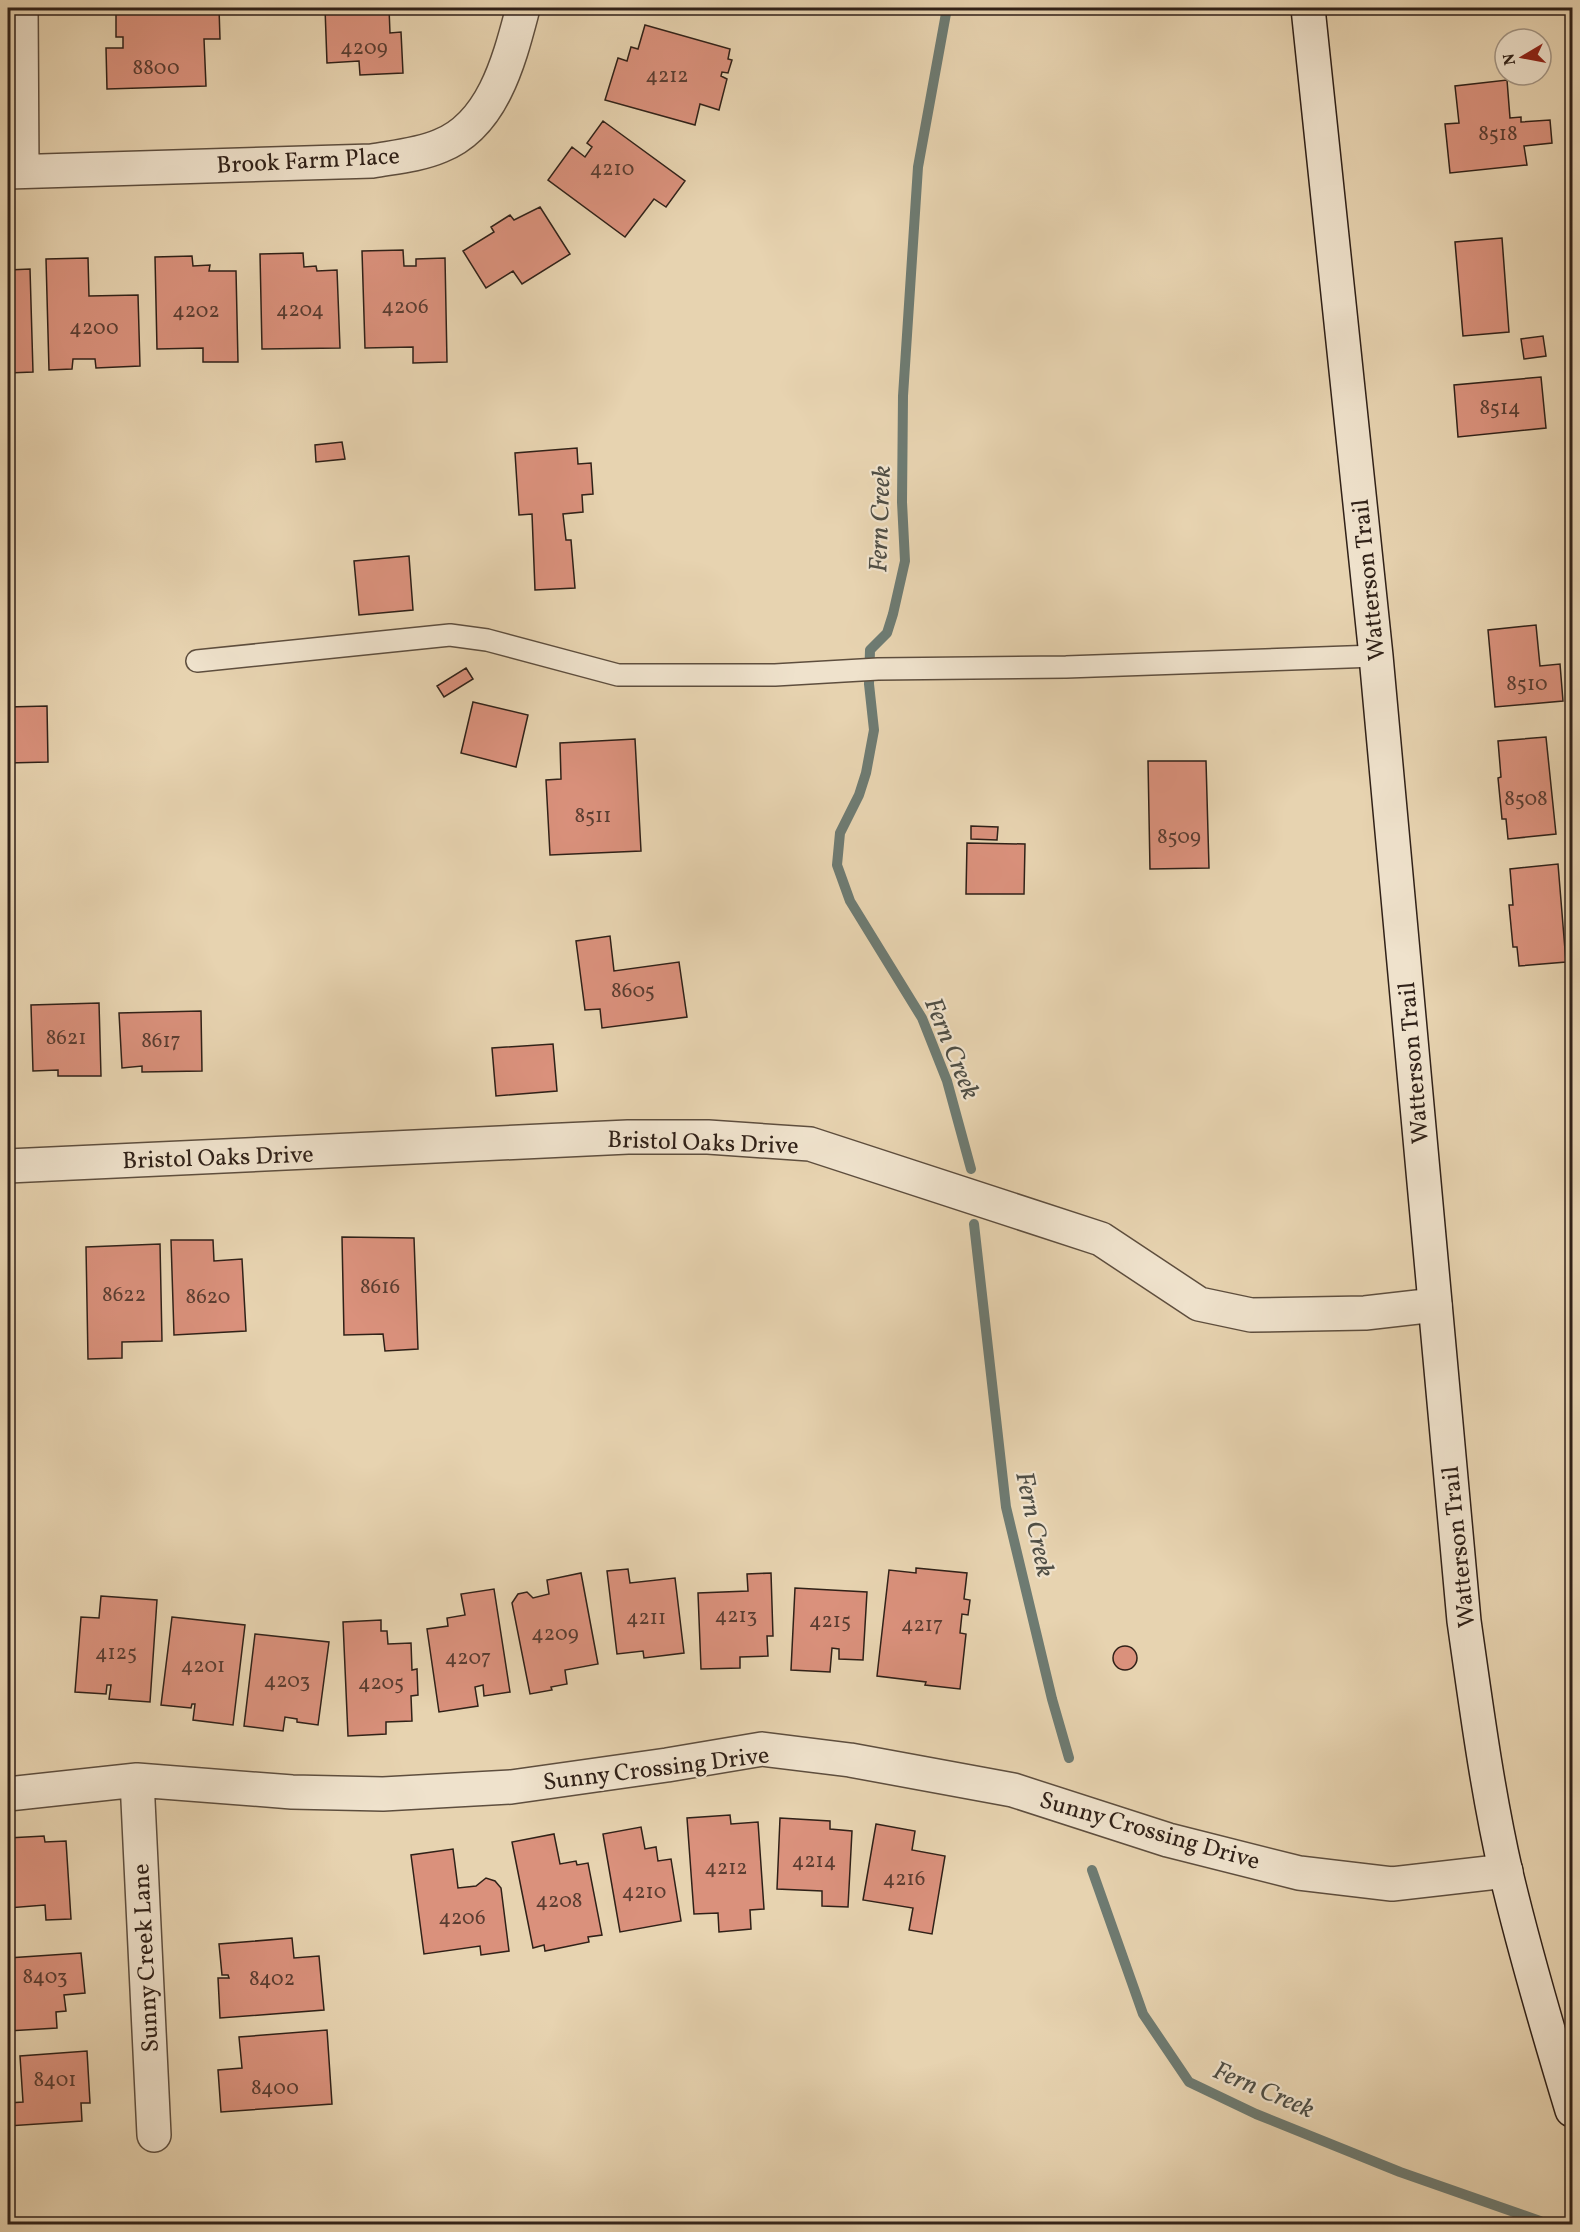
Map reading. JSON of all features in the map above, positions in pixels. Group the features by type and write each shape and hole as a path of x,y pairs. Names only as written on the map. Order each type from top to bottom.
{"street":[{"path":"15,171 21,8"},
{"name":"Brook Farm Place","path":"15,171 372,161 406,156 442,146 473,125 491,101 510,57 523,8"},
{"name":"Watterson Trail","path":"1308,8 1376,656 1464,1621 1506,1871 1537,1995 1572,2110"},
{"name":"Bristol Oaks Drive","path":"8,1166 628,1137 708,1137 810,1144 1101,1239 1199,1304 1251,1315 1365,1313 1435,1305"},
{"name":"Sunny Crossing Drive","path":"8,1794 137,1780 292,1792 383,1794 511,1787 762,1749 850,1760 1013,1790 1168,1840 1299,1873 1392,1884 1506,1871"},
{"name":"Sunny Creek Lane","path":"137,1780 154,2135"}],"lane":[{"path":"196,661 450,635 487,640 618,675 775,675 878,669 1065,667 1376,656"}],"building":[{"path":"116,8 219,8 220,39 204,39 206,86 107,89 106,48 123,48 123,37 116,37"},
{"path":"325,8 389,8 390,33 401,32 403,73 360,75 359,61 327,63"},
{"path":"732,8 732,9 634,9"},
{"path":"645,25 730,49 728,59 732,60 728,73 722,72 721,76 727,79 719,110 700,104 695,125 605,100 618,58 627,61 631,47 638,49"},
{"path":"1493,82 1493,87 1508,87 1510,118 1521,117 1521,122 1550,120 1552,143 1524,146 1527,165 1450,173 1445,124 1459,123 1455,86"},
{"path":"603,121 685,181 666,207 654,199 625,237 548,180 572,147 585,157 592,147 587,143"},
{"path":"540,207 570,254 522,284 513,271 486,288 463,251 494,232 491,227 510,215 514,220"},
{"path":"1502,238 1509,332 1463,336 1455,242"},
{"path":"403,250 404,266 416,266 416,259 445,258 447,362 413,363 413,347 365,348 362,251"},
{"path":"303,253 304,267 316,266 317,271 337,270 340,348 262,349 260,254"},
{"path":"192,256 193,266 210,265 209,271 236,271 238,362 203,362 203,348 157,349 155,257"},
{"path":"88,258 89,296 138,295 140,366 96,368 95,359 73,359 72,369 49,370 46,259"},
{"path":"30,269 33,372 8,373 8,270"},
{"path":"1543,336 1546,356 1524,359 1521,339"},
{"path":"1541,377 1546,428 1458,437 1454,385"},
{"path":"342,442 345,459 316,462 315,445"},
{"path":"577,448 578,464 591,463 593,494 582,495 583,512 563,514 566,540 571,540 575,588 535,590 532,514 519,515 515,453"},
{"path":"409,556 413,610 359,615 354,561"},
{"path":"1536,625 1540,666 1560,664 1563,701 1495,707 1488,630"},
{"path":"466,668 473,679 444,697 437,686"},
{"path":"473,702 528,715 516,767 461,753"},
{"path":"47,706 48,762 8,763 8,707"},
{"path":"1546,737 1556,834 1508,839 1506,819 1502,819 1498,778 1501,777 1498,741"},
{"path":"635,739 641,851 550,855 546,780 561,779 560,743"},
{"path":"1148,761 1206,761 1209,868 1150,869"},
{"path":"971,826 998,827 997,840 971,839"},
{"path":"967,843 1025,844 1024,894 966,894"},
{"path":"1558,864 1566,962 1519,966 1517,947 1513,947 1509,905 1513,905 1510,869"},
{"path":"610,936 614,971 679,962 687,1017 602,1028 600,1009 585,1010 576,941"},
{"path":"99,1003 101,1076 58,1076 58,1070 33,1071 31,1005"},
{"path":"201,1011 202,1071 142,1072 142,1066 122,1068 119,1013"},
{"path":"553,1044 557,1091 496,1096 492,1048"},
{"path":"342,1237 414,1238 418,1349 385,1351 383,1334 344,1335"},
{"path":"171,1240 213,1240 214,1261 242,1259 246,1331 174,1335"},
{"path":"160,1244 162,1341 122,1342 122,1358 88,1359 86,1247"},
{"path":"916,1568 967,1573 964,1599 970,1600 968,1615 962,1614 960,1633 966,1634 960,1689 877,1676 889,1570 916,1573"},
{"path":"628,1569 630,1583 675,1578 684,1653 644,1658 643,1651 617,1654 607,1571"},
{"path":"581,1573 598,1664 565,1670 567,1684 551,1687 552,1690 530,1694 512,1603 518,1594 527,1592 533,1598 549,1594 547,1580"},
{"path":"771,1573 773,1636 767,1636 768,1656 740,1657 740,1668 701,1669 698,1593 748,1591 747,1574"},
{"path":"795,1588 867,1592 863,1660 839,1659 839,1649 832,1648 830,1672 791,1670"},
{"path":"494,1589 510,1692 484,1696 483,1685 475,1687 478,1706 439,1712 427,1629 448,1626 447,1618 465,1615 461,1594"},
{"path":"101,1596 157,1600 150,1702 109,1699 111,1685 107,1685 106,1694 75,1692 81,1617 99,1618"},
{"path":"172,1617 245,1625 233,1725 193,1720 195,1704 192,1704 191,1708 161,1705"},
{"path":"381,1620 381,1631 387,1631 388,1644 411,1643 412,1670 417,1669 418,1695 411,1696 412,1721 386,1722 386,1734 348,1736 343,1622"},
{"path":"255,1634 329,1642 318,1725 297,1722 297,1719 285,1717 283,1731 244,1726"},
{"path":"1125,1646 1130,1647 1136,1653 1136,1663 1130,1669 1125,1670 1120,1669 1114,1663 1113,1658 1114,1653 1120,1647"},
{"path":"730,1815 731,1824 758,1822 764,1909 750,1910 751,1929 719,1932 718,1913 694,1914 687,1818"},
{"path":"780,1818 830,1821 830,1829 852,1831 848,1907 822,1906 822,1891 777,1889"},
{"path":"876,1824 915,1831 912,1850 945,1856 932,1934 909,1930 913,1908 863,1900"},
{"path":"641,1827 645,1849 656,1847 658,1861 671,1859 681,1921 620,1932 603,1834"},
{"path":"554,1834 560,1864 576,1861 577,1865 588,1863 602,1935 588,1937 589,1942 545,1951 544,1945 533,1948 512,1842"},
{"path":"44,1836 45,1842 66,1841 71,1919 46,1920 45,1905 8,1908 8,1838"},
{"path":"453,1849 458,1888 476,1886 486,1878 495,1881 501,1888 509,1951 481,1955 480,1946 424,1954 411,1855"},
{"path":"292,1938 294,1958 319,1956 324,2010 220,2018 218,1978 229,1978 228,1975 222,1975 219,1944"},
{"path":"81,1953 85,1993 64,1995 66,2011 56,2012 57,2028 8,2031 8,1958"},
{"path":"327,2030 332,2104 221,2112 218,2070 242,2068 239,2037"},
{"path":"87,2051 90,2103 81,2103 82,2121 8,2126 8,2103 23,2102 20,2056"}],"waterway":[{"name":"Fern Creek","path":"947,8 918,167 903,396 902,502 905,561 887,633 870,650 869,684 874,730 866,773 859,795 840,833 837,865 850,901 922,1018 947,1081 971,1169"},
{"name":"Fern Creek","path":"974,1224 1006,1507 1052,1699 1069,1758"},
{"name":"Fern Creek","path":"1092,1870 1143,2014 1189,2082 1256,2114 1400,2172 1540,2221"}]}
